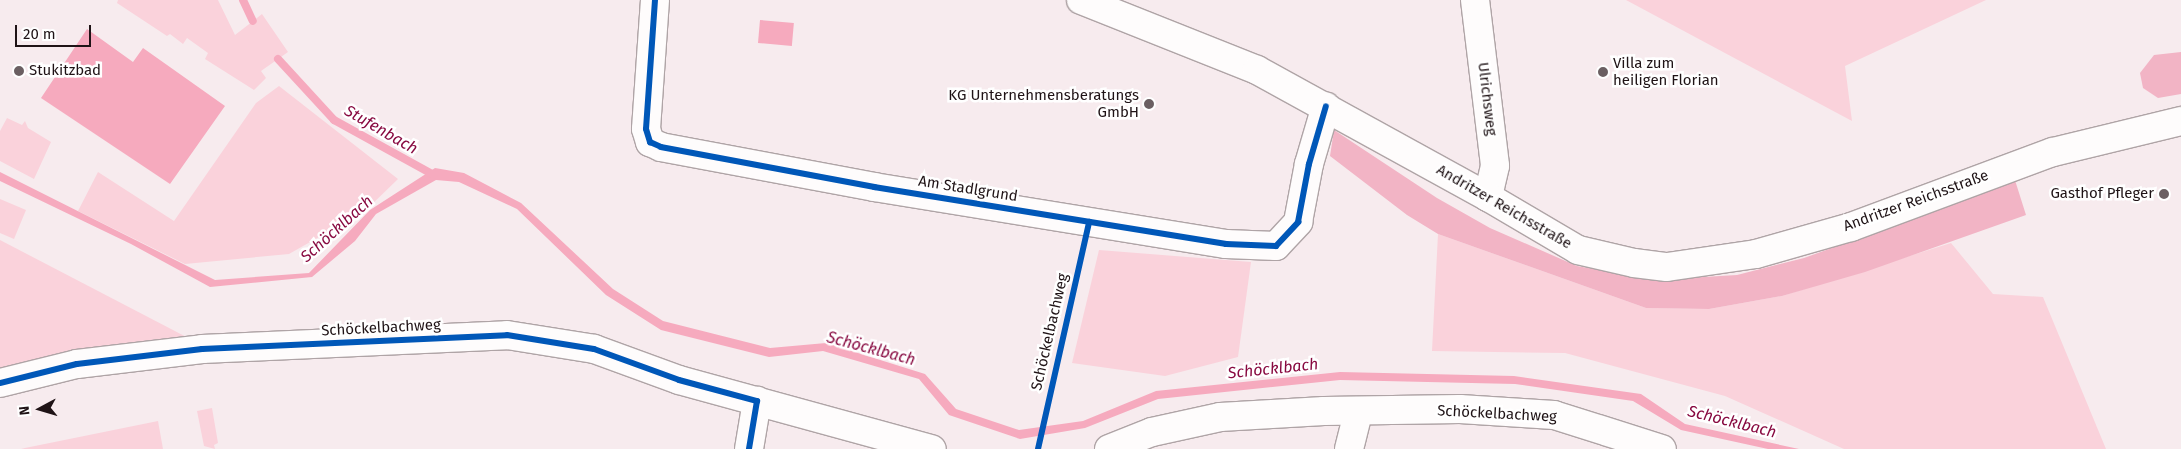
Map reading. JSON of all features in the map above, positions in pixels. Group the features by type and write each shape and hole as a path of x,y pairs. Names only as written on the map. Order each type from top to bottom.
{"street":[{"name":"Am Stadlgrund","path":"655,0 646,129 650,142 661,147 874,187 1226,244 1276,246 1298,222 1309,164 1326,106"},
{"name":"Andritzer Reichsstraße","path":"1081,0 1249,66 1326,106 1578,250 1634,263 1667,267 1709,263 1756,254 1851,227 2053,152 2181,122"},
{"name":"Ulrichsweg","path":"1475,0 1496,166 1488,197"},
{"name":"Schöckelbachweg","path":"0,383 77,364 202,349 507,335 594,349 679,380 932,449"},
{"path":"749,449 758,402"},
{"name":"Schöckelbachweg","path":"1109,449 1152,432 1220,417 1324,411 1358,413 1460,409 1554,415 1662,449"},
{"path":"1349,449 1358,413"}],"shaded area":[{"path":"118,0 218,0 235,35 262,14 288,52 261,71 266,78 254,90 205,59 208,53 187,38 183,44 170,34 167,36 117,3"},
{"path":"1626,0 1986,0 1845,66 1852,121"},
{"path":"760,20 794,23 792,46 758,43"},
{"path":"87,29 133,62 143,48 225,106 170,184 41,98"},
{"path":"2181,52 2181,94 2158,98 2143,88 2140,73 2154,55"},
{"path":"279,86 398,179 365,211 289,254 185,264 78,211 98,172 174,221 256,103"},
{"path":"7,118 22,125 25,121 28,128 51,142 34,179 0,161 0,131"},
{"path":"1334,130 1437,198 1490,228 1577,266 1653,280 1737,275 1804,258 1879,231 2014,177 2026,215 1865,272 1782,296 1709,309 1646,308 1438,234 1407,215 1330,156"},
{"name":"Schöcklbach","path":"435,168 464,173 521,203 613,289 663,321 770,348 826,343 925,374 956,409 1019,430 1083,421 1156,391 1340,372 1514,376 1641,394 1685,424 1799,449 1768,449 1681,430 1633,401 1515,384 1340,380 1158,399 1085,428 1020,439 949,415 919,379 823,351 769,357 661,330 606,295 517,209 459,182 436,180 376,214 355,241 312,277 210,287 131,244 0,181 0,172 215,280 309,273 370,210"},
{"path":"0,199 26,210 14,239 0,233"},
{"path":"1438,234 1646,308 1709,309 1782,296 1951,243 1993,294 2043,297 2106,449 1844,449 1725,396 1565,353 1432,351"},
{"path":"0,240 196,342 0,371"},
{"path":"1099,250 1251,262 1238,357 1165,376 1072,363"},
{"path":"212,408 218,443 214,445 215,449 204,446 197,411"},
{"path":"158,421 163,449 21,449 25,448"}],"waterway":[{"name":"Stufenbach","path":"243,0 253,21"},
{"name":"Stufenbach","path":"278,59 334,120 434,175"}],"cycle path":[{"path":"655,0 646,129 650,142 661,147 874,187 1226,244 1276,246 1298,222 1309,164 1326,106"},
{"path":"1038,449 1089,222"},
{"path":"0,383 77,364 202,349 507,335 594,349 679,380 757,401 749,449"}],"place":[{"name":"Stukitzbad","path":"19,71"},
{"name":"Villa zum heiligen Florian","path":"1603,72"},
{"name":"KG Unternehmensberatungs GmbH","path":"1149,104"},
{"name":"Gasthof Pfleger","path":"2164,194"}]}
